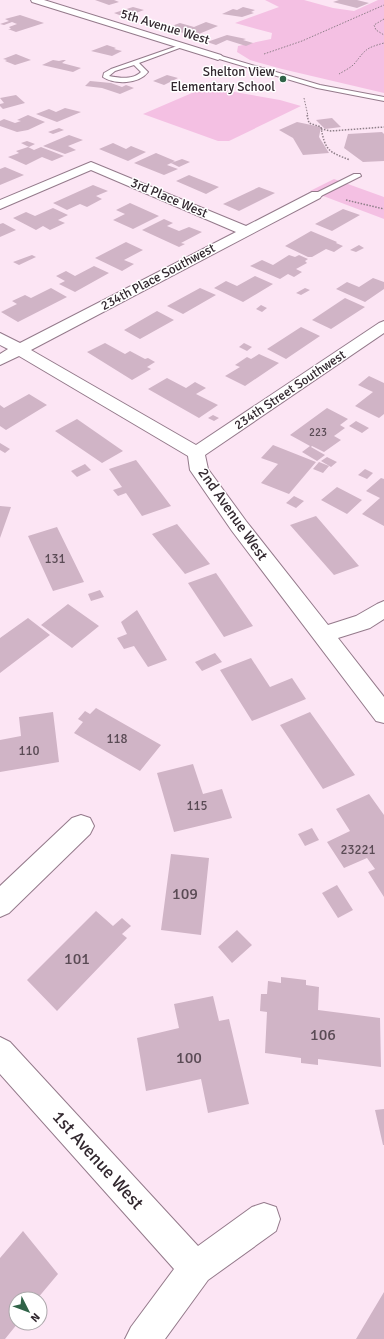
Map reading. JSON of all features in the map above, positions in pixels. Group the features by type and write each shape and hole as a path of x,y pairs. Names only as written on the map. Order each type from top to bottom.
{"street":[{"name":"5th Avenue West","path":"35,0 218,58"},
{"name":"3rd Place West","path":"0,205 91,166 246,230"},
{"name":"234th Place Southwest","path":"0,360 246,230 316,195"},
{"name":"234th Street Southwest","path":"196,453 384,326"},
{"name":"2nd Avenue West","path":"0,338 196,453 199,470 239,526 384,714"},
{"path":"323,635 362,622 384,609"},
{"path":"0,904 81,826"},
{"name":"1st Avenue West","path":"0,1052 196,1268"},
{"path":"143,1339 196,1268 264,1219"}],"lane":[{"path":"136,62 145,72 143,76 119,80 106,77 106,74 114,70 136,62 182,46"},
{"path":"218,58 330,89 384,99"},
{"path":"316,195 357,176"}],"path":[{"path":"236,64 302,41 384,5"},
{"path":"384,19 374,25 376,30 384,35"},
{"path":"330,89 338,74 355,63 356,58 363,50 384,43"},
{"path":"298,95 304,99 310,123 321,127 321,129 331,131 384,127"},
{"path":"321,129 323,139 330,152 350,160"},
{"path":"316,195 356,202 384,209"}],"shaded area":[{"path":"265,0 304,0 333,8 354,11 378,0 384,0 384,93 282,69 250,60 237,52 238,46 271,39 272,33 235,23 279,7"},
{"path":"206,87 280,100 301,106 229,141 218,141 143,114"},
{"path":"334,179 384,197 384,219 310,191"}],"building":[{"path":"95,0 114,0 119,2 109,5"},
{"path":"339,0 357,0 369,3 357,8 333,2"},
{"path":"133,7 144,10 133,14 139,16 130,19 114,13"},
{"path":"243,7 255,10 251,12 254,13 242,17 222,14 233,9 237,10"},
{"path":"20,15 44,23 16,32 8,29 11,29 9,27 17,24 12,22 4,25 0,24 9,21 5,19"},
{"path":"206,22 218,26 194,36 166,28 180,23 194,27"},
{"path":"227,35 246,39 243,40 253,43 246,46 227,40 216,45 207,42"},
{"path":"107,45 122,51 112,56 91,51"},
{"path":"16,54 31,60 15,65 3,59"},
{"path":"53,60 66,60 62,63 81,68 73,72 42,65"},
{"path":"167,75 178,78 164,85 153,81"},
{"path":"90,81 111,83 122,87 126,85 134,88 120,94 102,88 85,86"},
{"path":"16,95 25,103 3,109 0,106 0,104 4,103 0,98"},
{"path":"65,108 81,112 57,122 36,114 49,109 56,112"},
{"path":"28,115 45,122 28,130 17,132 0,126 0,121 4,119 15,123 21,121 17,120"},
{"path":"332,118 341,127 325,129 316,120"},
{"path":"297,122 321,127 319,137 329,153 303,155 293,138 279,130"},
{"path":"59,128 64,130 53,134 48,132"},
{"path":"382,132 384,134 384,161 363,162 344,148 348,134"},
{"path":"69,135 83,140 68,146 76,150 65,154 43,146"},
{"path":"27,141 35,144 29,147 21,143"},
{"path":"113,143 126,149 131,146 146,152 128,161 99,149"},
{"path":"28,147 34,150 41,147 64,156 52,161 42,157 26,165 8,157 19,153 16,151"},
{"path":"156,153 175,161 167,165 178,169 164,175 134,163"},
{"path":"182,159 190,162 179,167 171,163"},
{"path":"5,167 24,175 0,185 0,169"},
{"path":"189,175 219,187 206,194 176,181"},
{"path":"93,185 108,191 96,196 102,199 87,207 80,204 67,210 53,203"},
{"path":"259,187 275,193 239,211 223,204"},
{"path":"130,203 159,216 133,229 113,220 125,214 116,210"},
{"path":"53,208 68,215 58,220 65,223 50,230 43,226 36,230 13,218 26,212 35,216"},
{"path":"343,209 360,215 332,231 315,224"},
{"path":"164,219 173,223 167,226 179,231 189,227 202,232 181,243 185,244 179,247 142,230"},
{"path":"3,223 16,230 0,237 0,224"},
{"path":"311,231 343,246 334,252 326,249 312,257 308,257 285,246"},
{"path":"126,242 143,250 124,260 134,264 122,271 95,258"},
{"path":"359,245 364,248 356,252 350,250"},
{"path":"32,255 36,257 19,265 13,262"},
{"path":"289,255 295,257 299,255 308,259 305,261 307,263 296,269 302,272 294,277 288,274 280,279 250,266 262,260 273,265"},
{"path":"94,266 109,273 75,292 59,284 65,281 56,276 66,271 75,276"},
{"path":"255,276 273,284 243,302 214,288 226,281 237,286"},
{"path":"373,278 384,282 384,289 365,302 336,289 347,282 359,287"},
{"path":"51,288 67,297 18,322 1,312 17,304 12,301 25,295 31,298"},
{"path":"200,288 216,295 183,314 167,306"},
{"path":"305,288 310,290 301,295 296,293"},
{"path":"345,298 365,307 331,329 312,320"},
{"path":"261,305 267,308 262,312 256,309"},
{"path":"157,311 174,320 140,339 124,330"},
{"path":"301,327 320,336 286,359 267,349"},
{"path":"105,343 125,354 130,351 145,359 148,358 155,362 147,367 151,369 132,380 87,352"},
{"path":"244,343 252,347 247,351 239,347"},
{"path":"259,354 279,363 245,386 225,376 240,367 235,365 247,357 251,359"},
{"path":"369,376 384,383 384,414 379,418 355,406 373,392 358,385"},
{"path":"167,378 186,388 195,382 206,388 196,394 218,405 199,418 148,389"},
{"path":"29,394 47,405 6,430 0,426 0,405 4,408"},
{"path":"327,408 348,419 340,425 345,428 334,436 341,440 324,452 312,446 311,447 325,455 317,461 302,452 310,446 290,435"},
{"path":"213,415 219,418 214,421 208,418"},
{"path":"77,419 123,451 102,463 55,431"},
{"path":"356,421 369,428 362,433 349,426"},
{"path":"0,443 10,449 5,453 0,450"},
{"path":"273,445 316,462 289,494 261,483 278,464 261,458"},
{"path":"327,457 337,462 331,467 321,461"},
{"path":"136,460 171,506 142,516 126,493 118,496 113,490 122,487 109,469"},
{"path":"319,462 329,466 323,473 313,469"},
{"path":"85,464 91,470 77,477 71,471"},
{"path":"365,469 373,473 367,479 358,475"},
{"path":"381,478 384,479 384,526 362,514 380,498 366,491"},
{"path":"337,487 362,500 347,514 321,500"},
{"path":"294,496 304,501 296,508 286,503"},
{"path":"0,506 11,507 0,538"},
{"path":"316,516 359,566 334,575 290,525"},
{"path":"177,524 210,564 185,574 152,534"},
{"path":"57,527 84,582 53,591 28,536"},
{"path":"216,573 253,626 224,637 188,583"},
{"path":"100,590 104,597 91,601 88,594"},
{"path":"68,604 99,626 72,648 41,625"},
{"path":"137,610 167,660 148,667 134,646 124,649 117,638 127,634 121,622"},
{"path":"28,618 50,635 0,673 0,638"},
{"path":"215,653 222,662 202,671 195,662"},
{"path":"251,658 270,687 292,678 306,699 252,721 220,670"},
{"path":"96,708 161,745 140,771 74,733 83,722 78,719 85,711 90,714"},
{"path":"53,712 59,762 0,772 0,740 21,736 19,717"},
{"path":"310,712 355,775 323,789 280,725"},
{"path":"193,764 203,794 222,789 232,818 174,832 157,773"},
{"path":"369,794 384,815 384,897 368,872 375,869 367,858 344,868 327,842 350,831 336,809"},
{"path":"312,828 319,840 305,846 298,834"},
{"path":"171,854 209,858 201,935 161,930"},
{"path":"337,885 353,910 338,918 322,893"},
{"path":"96,911 113,926 122,918 131,926 122,934 127,938 57,1011 27,980"},
{"path":"237,930 252,945 232,963 218,947"},
{"path":"281,977 306,980 306,985 319,987 318,1010 380,1018 381,1067 318,1059 318,1065 301,1063 301,1058 265,1053 267,1012 260,1011 261,994 267,994 268,981 281,983"},
{"path":"213,996 219,1021 229,1019 249,1104 208,1113 201,1079 146,1091 137,1038 179,1028 174,1004"},
{"path":"384,1109 384,1145 383,1145 375,1110"},
{"path":"23,1231 58,1274 44,1291 8,1291 8,1331 12,1331 5,1339 0,1339 0,1258"},
{"path":"384,1292 384,1339 356,1339"}],"place":[{"name":"Shelton View Elementary School","path":"283,79"}]}
